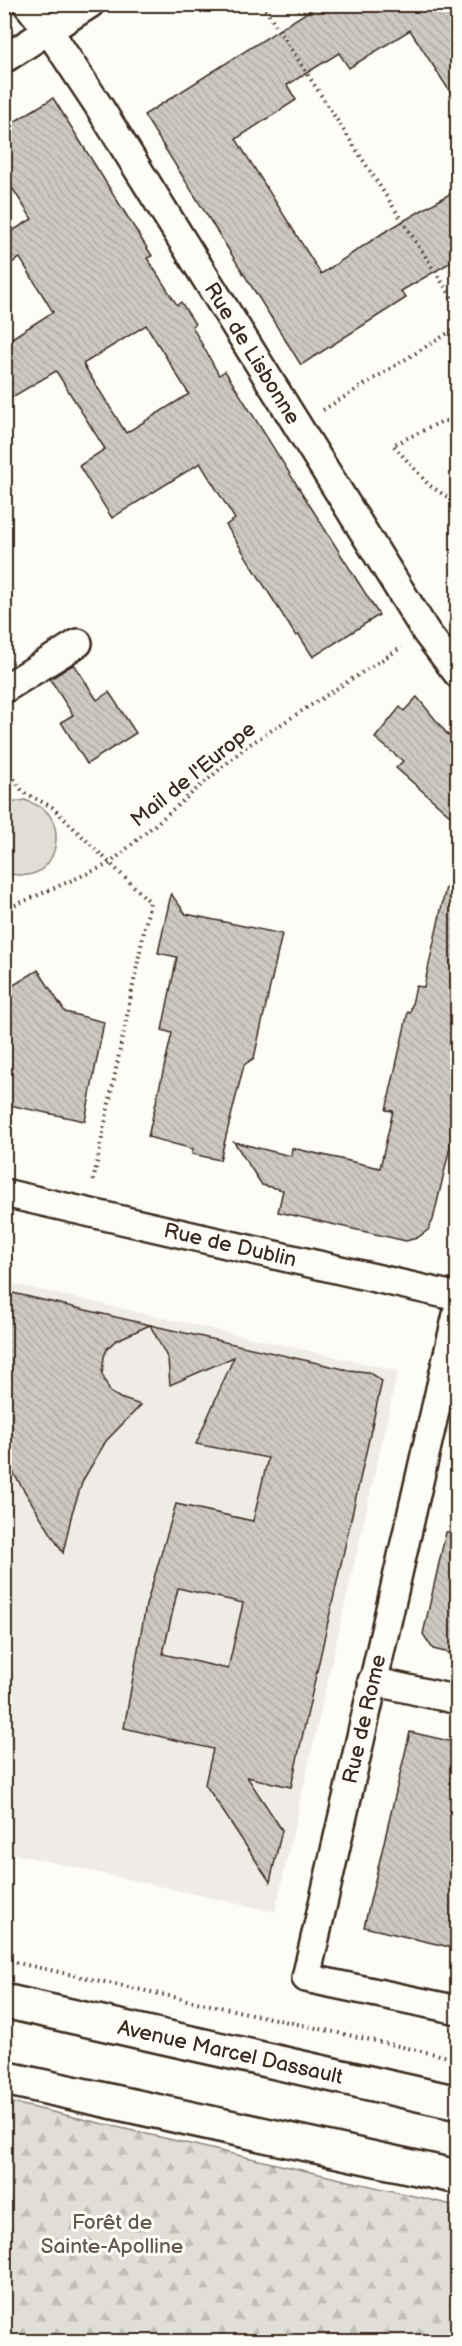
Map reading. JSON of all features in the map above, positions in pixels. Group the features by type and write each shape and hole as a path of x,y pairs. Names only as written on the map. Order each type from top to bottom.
{"main road":[{"name":"Avenue Marcel Dassault","path":"4,2001 458,2103"},
{"path":"4,2078 458,2177"}],"street":[{"name":"Rue de Lisbonne","path":"27,4 49,31 426,632 458,674"},
{"path":"4,59 90,4"},
{"path":"4,689 78,644"},
{"name":"Rue de Dublin","path":"4,1193 458,1297"},
{"name":"Rue de Rome","path":"458,1310 306,1978 458,2010"},
{"path":"372,1681 458,1700"}],"path":[{"path":"262,4 458,307"},
{"path":"298,425 458,327"},
{"path":"458,421 443,421 393,445 429,485 458,504"},
{"name":"Mail de l'Europe","path":"4,910 109,864 247,746 426,632"},
{"path":"4,764 23,792 52,807 150,902 87,1212"},
{"path":"4,1960 458,2059"}],"shaded area":[{"path":"5,1282 398,1371 275,1912 5,1852"}],"green space":[{"path":"25,800 44,809 52,819 55,828 55,849 51,858 38,872 28,875 5,874 5,804"},
{"name":"Forêt de Sainte-Apolline","path":"5,2101 457,2206 457,2341 5,2341"}],"building":[{"path":"320,4 458,4 458,104 410,30 349,68 339,53 287,85 296,100 236,139 321,274 383,233 458,189 458,258 401,291 406,298 301,365 144,115"},
{"path":"53,98 152,256 147,258 177,305 181,302 195,324 192,326 219,375 225,371 379,615 313,657 299,635 296,636 226,525 235,519 200,463 112,518 79,466 105,449 56,371 4,402 4,343 53,312 20,258 4,267 4,236 32,219 4,175 4,128","holes":["146,325 189,394 126,433 83,364"]},
{"path":"74,664 97,700 109,692 136,733 87,764 61,722 73,715 50,679"},
{"path":"417,697 448,735 458,736 458,822 396,768 403,761 375,738 400,707 404,711"},
{"path":"446,887 458,888 458,1113 433,1220 428,1230 417,1238 406,1241 278,1212 283,1190 262,1185 234,1142 291,1156 292,1148 380,1168 393,1111 386,1110 408,1012 410,1013 416,986 424,987"},
{"path":"171,894 186,914 282,934 254,1058 244,1065 220,1160 192,1154 193,1149 148,1137 172,1033 162,1030 177,957 158,953"},
{"path":"38,970 65,1012 104,1022 85,1121 4,1104 4,991"},
{"path":"4,1291 150,1325 115,1341 107,1349 102,1374 110,1392 141,1405 106,1441 83,1480 72,1513 63,1553 4,1458"},
{"path":"150,1325 348,1370 368,1372 382,1381 291,1787 247,1777 282,1830 270,1882 205,1784 213,1749 124,1728 146,1605 176,1504 253,1521 268,1458 196,1444 234,1357 170,1385 168,1359","holes":["178,1588 243,1603 228,1669 163,1654"]},
{"path":"446,1532 458,1533 458,1655 433,1649 423,1634"},
{"path":"410,1732 458,1743 458,1949 364,1927"}]}
